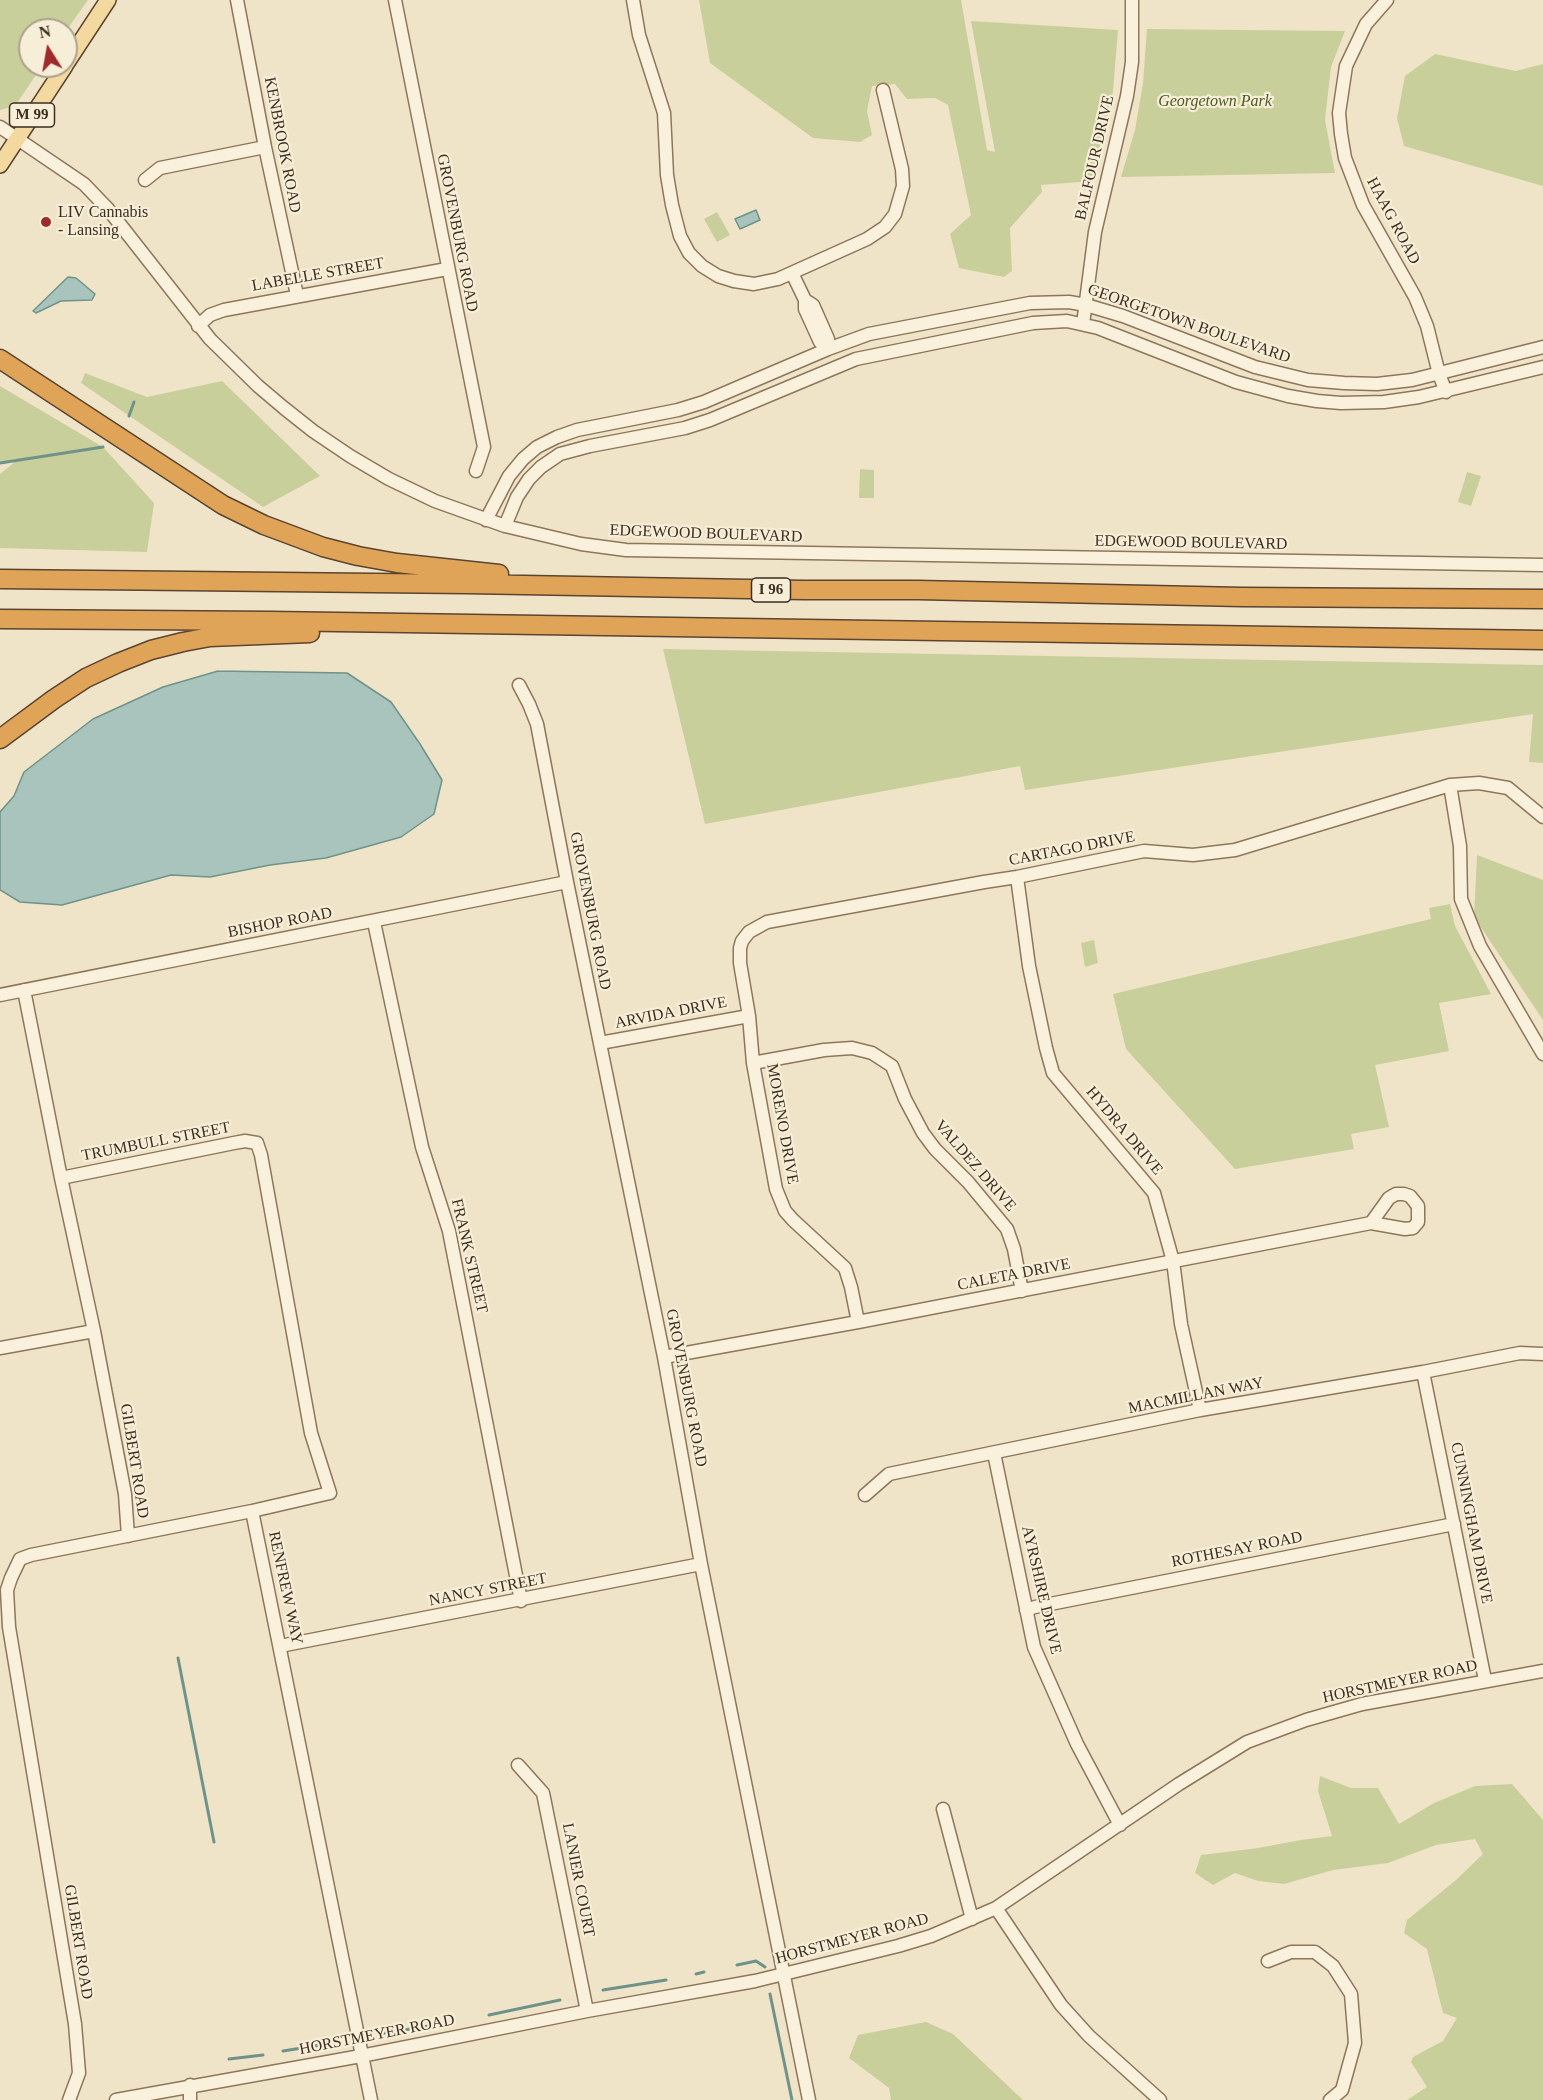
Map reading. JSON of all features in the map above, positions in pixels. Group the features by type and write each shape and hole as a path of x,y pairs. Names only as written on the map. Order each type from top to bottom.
{"highway":[{"path":"0,359 223,505 264,525 323,546 358,556 396,563 489,573 804,590"},
{"name":"I 96","path":"0,579 918,590 1242,597 1543,599"},
{"path":"0,619 1543,640"},
{"path":"0,739 86,678 161,647 233,635 416,632 430,624"}],"main road":[{"name":"M 99","path":"78,45 108,0"},
{"name":"M 99","path":"0,165 56,78"}],"street":[{"name":"KENBROOK ROAD","path":"237,0 297,296"},
{"name":"GROVENBURG ROAD","path":"396,0 484,447 476,471"},
{"path":"633,0 639,35 664,113 667,175 680,236 689,253 702,266 718,276 754,284 778,279 867,239 885,227 895,214 903,186 902,169 883,90"},
{"name":"BALFOUR DRIVE","path":"1083,324 1095,232 1127,96 1132,62 1132,0"},
{"name":"HAAG ROAD","path":"1386,0 1366,24 1346,66 1339,113 1341,134 1345,158 1364,205 1415,297 1427,326 1446,392"},
{"name":"EDGEWOOD BOULEVARD","path":"0,127 84,184 108,209 198,326 258,386 313,431 389,479 435,501 505,526 581,544 626,550 1543,565"},
{"path":"145,180 160,168 265,147"},
{"name":"LABELLE STREET","path":"198,326 210,315 224,310 447,268"},
{"path":"792,273 805,300 813,305 828,339 828,348"},
{"name":"GEORGETOWN BOULEVARD","path":"486,520 509,476 523,459 537,447 557,437 577,430 687,407 828,348 869,334 1030,303 1086,304 1281,375 1344,383 1377,384 1412,380 1543,347"},
{"name":"GEORGETOWN BOULEVARD","path":"505,526 516,497 541,467 560,454 685,428 710,420 834,367 878,353 1033,322 1067,321 1083,324 1236,382 1288,396 1341,403 1384,402 1446,392 1543,367"},
{"name":"GROVENBURG ROAD","path":"519,685 537,724 664,1357 701,1564 809,2100"},
{"name":"CARTAGO DRIVE","path":"742,941 750,932 767,922 1017,877 1144,850 1193,855 1235,850 1450,785 1479,783 1508,788 1543,817"},
{"path":"1450,785 1460,846 1461,899 1480,946 1543,1054"},
{"name":"HYDRA DRIVE","path":"1017,877 1029,966 1053,1073 1154,1193 1173,1261 1181,1324 1200,1410"},
{"name":"BISHOP ROAD","path":"0,995 567,882"},
{"name":"FRANK STREET","path":"374,922 422,1147 449,1231 521,1601"},
{"name":"MORENO DRIVE","path":"742,941 740,963 749,1016 753,1063 772,1175 780,1202 793,1220 845,1268 858,1322"},
{"name":"GILBERT ROAD","path":"24,990 94,1331 125,1494 128,1536 51,1550 20,1559 10,1578 7,1590 9,1627 75,2024 79,2073 69,2100"},
{"name":"ARVIDA DRIVE","path":"600,1043 749,1016"},
{"name":"VALDEZ DRIVE","path":"753,1063 824,1050 852,1048 872,1053 892,1066 905,1099 923,1133 1007,1229 1014,1249 1022,1291"},
{"name":"TRUMBULL STREET","path":"61,1178 245,1141 257,1143"},
{"name":"RENFREW WAY","path":"257,1143 311,1433 330,1493 252,1511 370,2100"},
{"name":"CALETA DRIVE","path":"664,1357 1022,1291 1371,1223"},
{"path":"0,1348 94,1331"},
{"name":"MACMILLAN WAY","path":"865,1495 889,1474 1200,1410 1520,1353 1543,1354"},
{"name":"CUNNINGHAM DRIVE","path":"1423,1372 1485,1680"},
{"name":"AYRSHIRE DRIVE","path":"994,1453 1034,1647 1052,1691 1120,1825"},
{"path":"128,1536 252,1511"},
{"name":"ROTHESAY ROAD","path":"1026,1610 1035,1606 1454,1524"},
{"name":"NANCY STREET","path":"280,1646 521,1601 701,1564"},
{"name":"HORSTMEYER ROAD","path":"116,2100 361,2056 784,1974 898,1946 931,1936 996,1908 1179,1784 1247,1742 1306,1720 1362,1704 1543,1671"},
{"name":"LANIER COURT","path":"519,1765 543,1793 587,2011"},
{"path":"943,1809 972,1919"},
{"path":"996,1908 1061,2005 1089,2036 1160,2100"},
{"path":"1268,1961 1291,1952 1315,1952 1334,1966 1351,1994 1355,2043 1342,2090 1330,2100"},
{"path":"190,2085 190,2100"}],"green space":[{"path":"0,0 88,0 75,18 18,18 18,78 34,78 15,106 0,110"},
{"path":"699,0 961,0 987,150 995,152 971,21 1118,30 1113,91 1093,181 1041,185 1042,192 1010,228 1012,271 1004,277 959,268 950,234 971,215 948,105 935,98 907,99 895,84 872,86 867,111 872,135 860,142 813,138 710,63"},
{"name":"Georgetown Park","path":"1147,29 1345,31 1331,67 1325,120 1335,173 1121,177 1135,130 1143,83"},
{"path":"1435,54 1516,71 1543,64 1543,186 1404,146 1397,118 1405,76"},
{"path":"717,212 730,235 717,242 704,219"},
{"path":"85,373 147,397 222,381 320,476 263,507 81,383"},
{"path":"0,386 103,447 154,503 147,552 0,548 0,474 16,461 0,463"},
{"path":"860,469 874,470 874,498 859,498"},
{"path":"1467,472 1481,476 1471,506 1458,502"},
{"path":"663,649 1543,665 1543,763 1529,762 1533,714 1025,790 1020,766 705,824"},
{"path":"1477,855 1543,880 1543,1020 1474,917"},
{"path":"1450,904 1455,926 1491,994 1439,1003 1449,1051 1375,1065 1389,1127 1351,1134 1354,1149 1235,1169 1126,1049 1113,994 1431,919 1429,908"},
{"path":"1094,940 1098,963 1085,967 1081,943"},
{"path":"1320,1776 1351,1788 1378,1788 1399,1824 1434,1803 1475,1786 1512,1784 1543,1820 1543,2100 1407,2100 1427,2087 1411,2062 1413,2057 1443,2041 1457,2018 1443,2013 1427,1949 1404,1933 1407,1920 1456,1880 1483,1854 1475,1839 1436,1845 1388,1863 1333,1870 1284,1884 1258,1881 1235,1873 1213,1885 1195,1873 1201,1855 1332,1836 1318,1791"},
{"path":"926,2022 953,2034 1023,2100 891,2100 889,2088 849,2058 858,2035"}],"water":[{"path":"756,210 760,220 740,229 735,219"},
{"path":"68,277 76,278 95,294 92,300 61,301 36,313 33,311"},
{"path":"218,671 347,673 391,702 442,780 434,814 401,837 326,858 270,865 210,877 171,875 62,905 20,902 0,890 0,812 14,796 24,772 93,719 163,687"}],"waterway":[{"path":"129,416 134,402"},
{"path":"0,463 103,447"},
{"path":"178,1658 214,1842"},
{"path":"737,1965 756,1961 765,1967"},
{"path":"696,1974 704,1972"},
{"path":"603,1990 666,1980"},
{"path":"770,1994 792,2100"},
{"path":"489,2015 560,2000"},
{"path":"379,2034 435,2025"},
{"path":"283,2051 339,2042"},
{"path":"229,2059 263,2055"}],"place":[{"name":"LIV Cannabis - Lansing","path":"46,222"}]}
